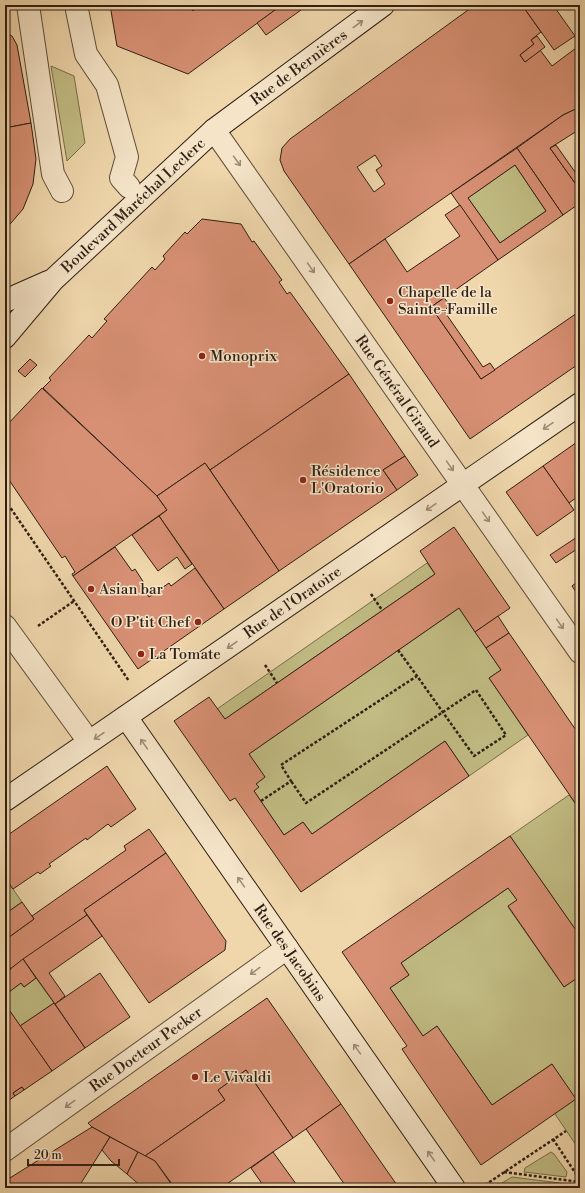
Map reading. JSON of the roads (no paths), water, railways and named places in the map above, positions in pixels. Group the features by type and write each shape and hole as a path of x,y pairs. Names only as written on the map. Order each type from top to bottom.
{"street":[{"path":"28,5 53,174 62,190"},
{"name":"Boulevard Maréchal Leclerc","path":"76,5 86,54 107,85 127,157 121,178 129,187"},
{"name":"Rue de Bernières","path":"214,130 383,5"},
{"name":"Boulevard Maréchal Leclerc","path":"5,337 53,280 214,130"},
{"name":"Rue Général Giraud","path":"214,130 580,652"},
{"name":"Boulevard Maréchal Leclerc","path":"5,301 53,280"},
{"name":"Rue de l'Oratoire","path":"5,800 580,404"},
{"path":"5,626 82,732"},
{"name":"Rue des Jacobins","path":"126,717 454,1188"},
{"name":"Rue Docteur Pecker","path":"5,1150 287,948"}],"place":[{"name":"Chapelle de la Sainte-Famille","path":"390,301"},
{"name":"Monoprix","path":"202,356"},
{"name":"Résidence L'Oratorio","path":"303,480"},
{"name":"Asian bar","path":"91,589"},
{"name":"O P'tit Chef","path":"198,622"},
{"name":"La Tomate","path":"141,654"},
{"name":"Le Vivaldi","path":"195,1077"}]}
